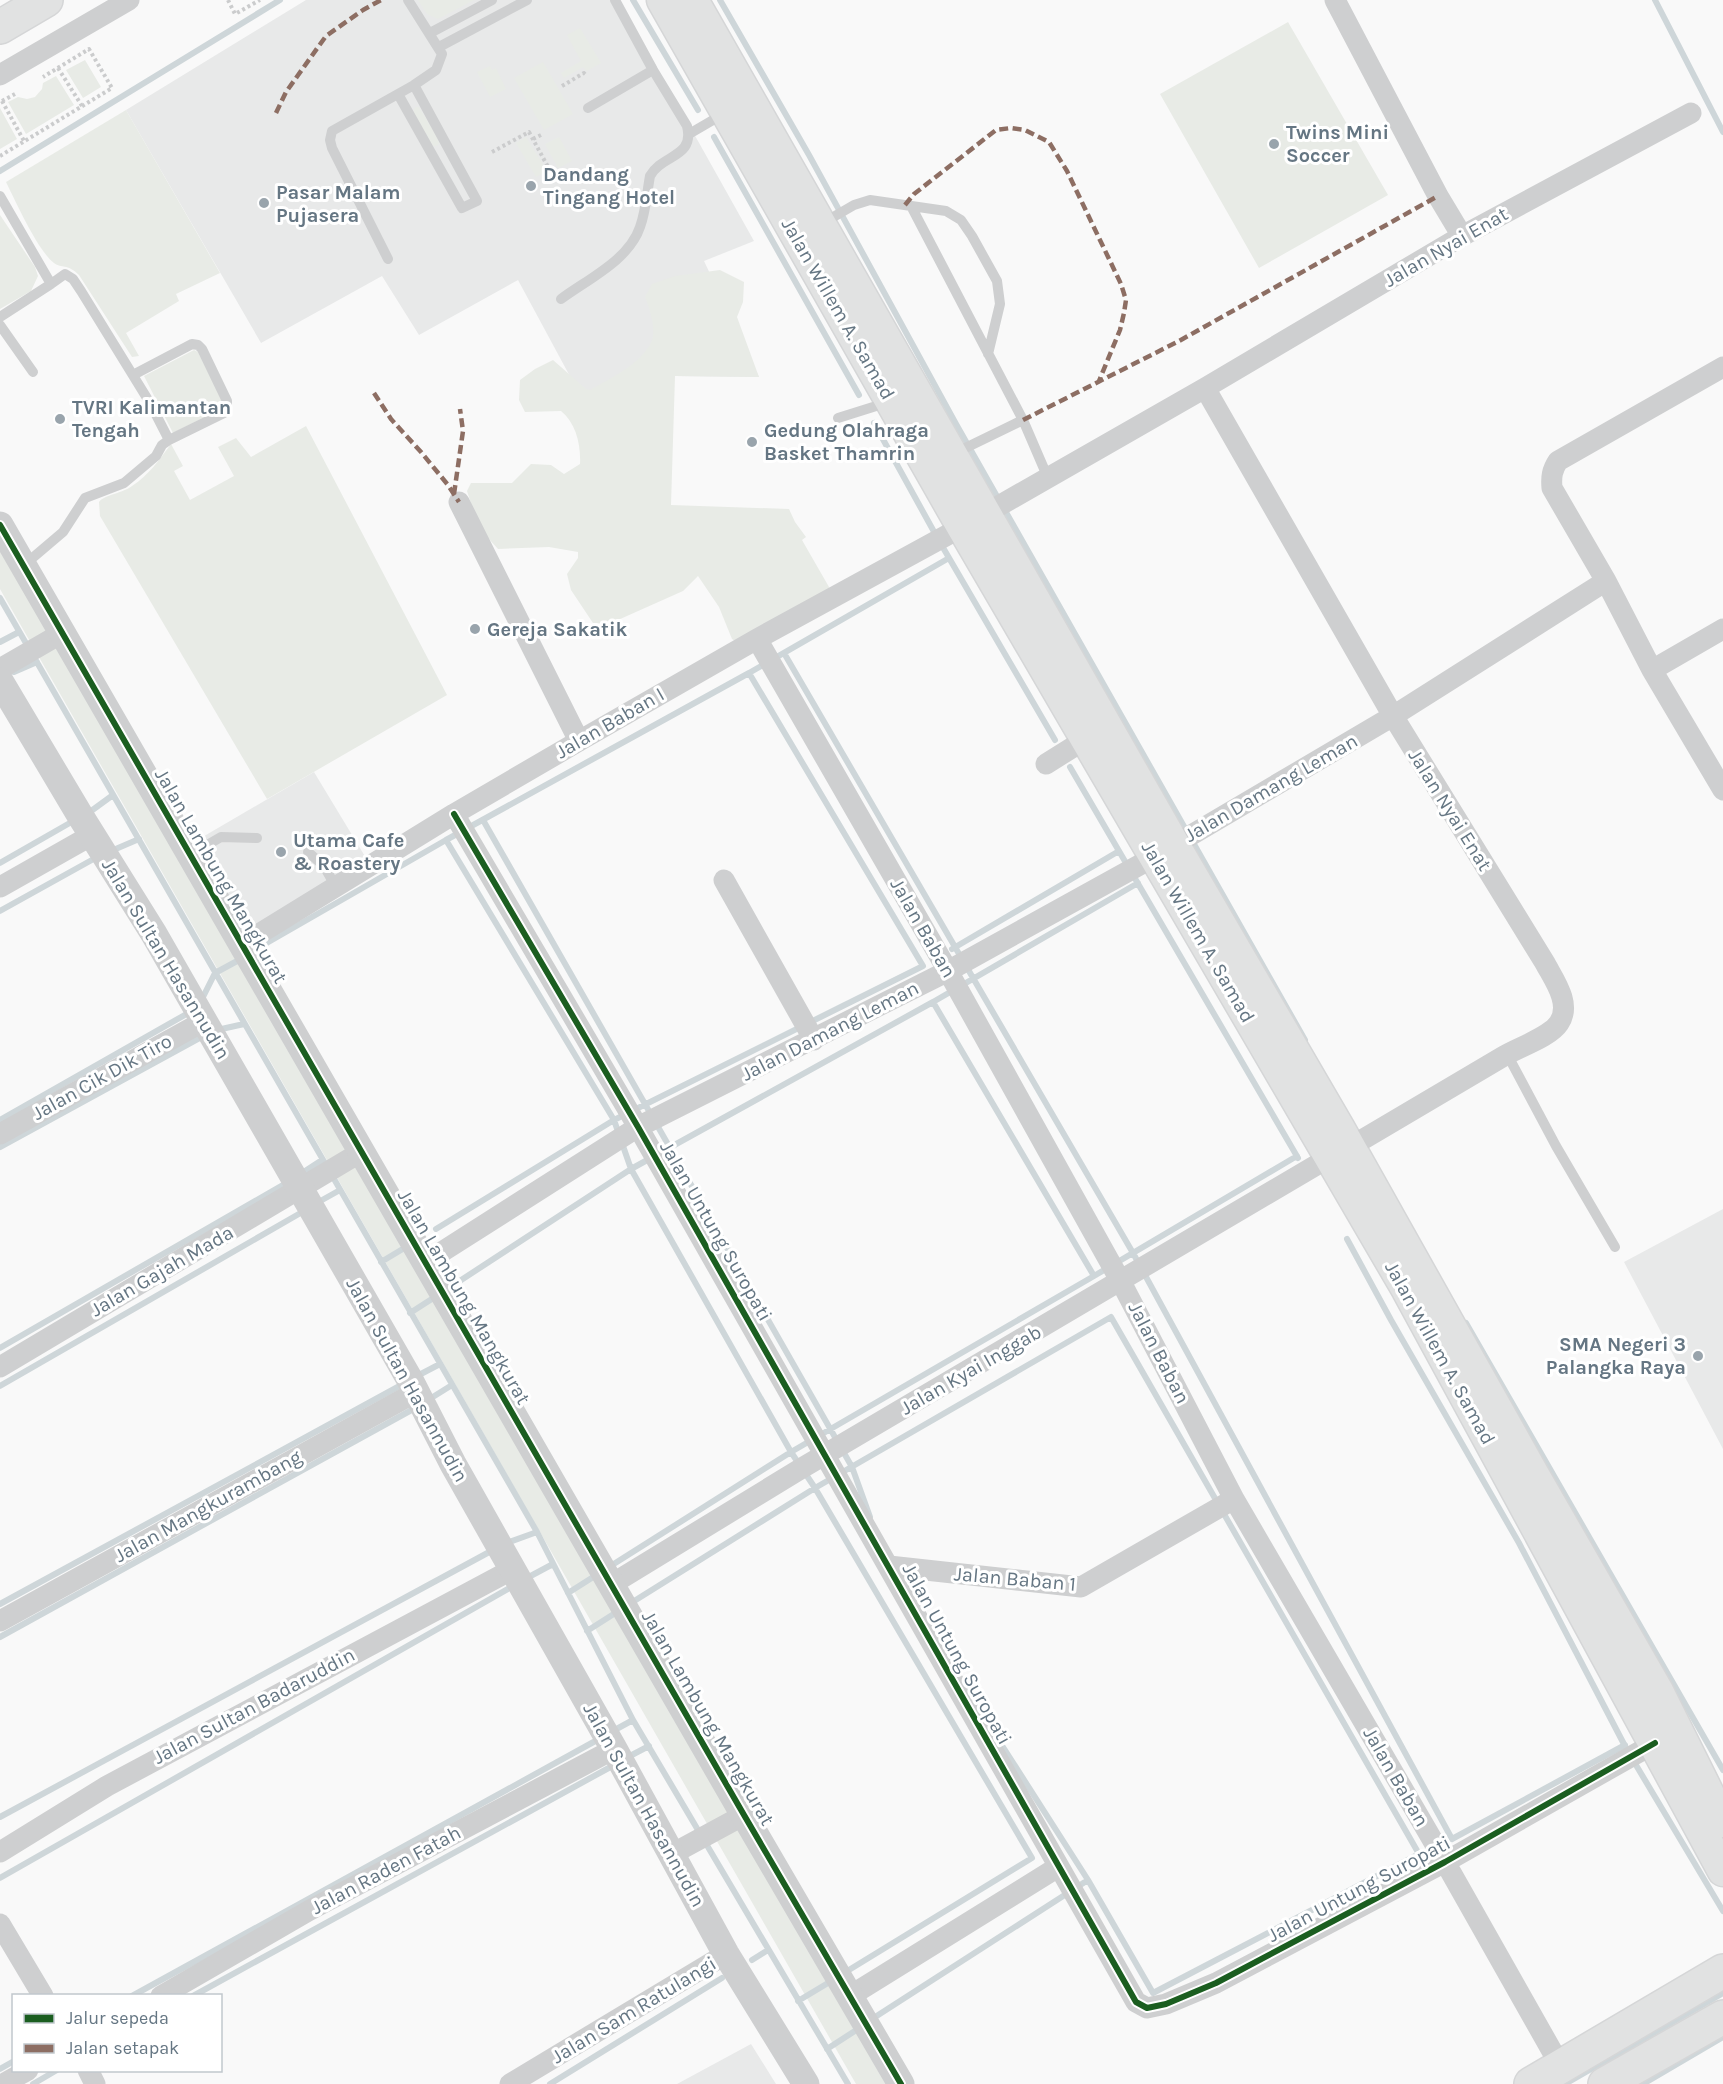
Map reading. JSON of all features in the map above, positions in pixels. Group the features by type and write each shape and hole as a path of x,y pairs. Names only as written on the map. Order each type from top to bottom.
{"main road":[{"path":"0,27 46,0"},
{"name":"Jalan Willem A. Samad","path":"662,0 891,402 974,520 1340,1152 1407,1290 1522,1478 1658,1691 1723,1822"},
{"name":"Jalan Willem A. Samad","path":"693,0 951,455 974,520 1086,739 1164,851"},
{"name":"Jalan Willem A. Samad","path":"1522,1478 1655,1743 1723,1870"},
{"path":"1532,2084 1723,1971"},
{"path":"1605,2084 1723,2017"}],"street":[{"path":"0,75 129,0"},
{"path":"1335,0 1438,196 1462,236"},
{"name":"Jalan Nyai Enat","path":"974,520 1205,388 1462,236 1691,113"},
{"path":"1723,367 1558,461 1553,468 1551,478 1552,488 1606,580 1652,670 1723,790"},
{"name":"Jalan Nyai Enat","path":"1205,388 1393,716 1545,963 1561,994 1564,1010 1559,1023 1544,1035 1340,1152"},
{"path":"459,502 579,741"},
{"name":"Jalan Baban I","path":"242,945 454,814 579,741 757,639 974,520"},
{"name":"Jalan Lambung Mangkurat","path":"0,525 612,1584 735,1820 850,1996 902,2084"},
{"name":"Jalan Damang Leman","path":"426,1262 638,1126 814,1040 943,961 1164,851 1393,716 1606,580"},
{"path":"1652,670 1723,629"},
{"path":"0,669 62,633"},
{"name":"Jalan Baban","path":"757,639 943,961 1121,1281 1234,1499 1561,2067"},
{"name":"Jalan Sultan Hasannudin","path":"0,681 154,934 204,1021 416,1392 453,1464 614,1749 726,1954 806,2084"},
{"path":"1046,764 1086,739"},
{"name":"Jalan Untung Suropati","path":"454,814 638,1126 1136,2001 1147,2008 1166,2004 1216,1983 1445,1862 1655,1743"},
{"path":"0,886 92,835"},
{"path":"724,880 814,1040"},
{"name":"Jalan Cik Dik Tiro","path":"0,1134 204,1021"},
{"name":"Jalan Gajah Mada","path":"0,1367 361,1152"},
{"name":"Jalan Kyai Inggab","path":"612,1584 825,1455 1340,1152"},
{"name":"Jalan Mangkurambang","path":"0,1621 416,1392"},
{"name":"Jalan Baban 1","path":"889,1566 1081,1587 1234,1499"},
{"name":"Jalan Sultan Badaruddin","path":"0,1852 107,1786 513,1569"},
{"name":"Jalan Raden Fatah","path":"163,1994 310,1910 614,1749"},
{"path":"672,1854 735,1820"},
{"path":"850,1996 1058,1866"},
{"path":"0,1924 42,1994"},
{"name":"Jalan Sam Ratulangi","path":"510,2084 726,1954"},
{"path":"3,2084 24,2072"}],"lane":[{"path":"388,259 330,140 332,131 414,85 436,70 442,54 408,0"},
{"path":"430,33 492,0"},
{"path":"439,47 527,0"},
{"path":"561,299 615,260 630,246 640,227 650,176 654,168 684,150 689,134 687,126 615,0"},
{"path":"588,108 653,70"},
{"path":"398,94 462,208 477,201 414,85"},
{"path":"689,134 726,112"},
{"path":"432,155 448,147"},
{"path":"449,186 464,177"},
{"path":"0,196 51,284"},
{"path":"820,224 854,205 870,200 946,211 961,220 997,281 1000,304 988,354"},
{"path":"911,206 1023,420 1048,478"},
{"path":"0,317 65,274 73,279 133,375 169,440"},
{"path":"0,326 33,372"},
{"path":"23,566 63,532 85,498 124,483 156,456 162,445 224,413 227,408 227,401 198,345 192,344 133,375"},
{"path":"838,418 891,402"},
{"path":"951,455 1023,420"},
{"path":"190,855 221,837 257,838"},
{"path":"308,852 324,866 336,887"},
{"path":"1508,1054 1556,1146 1615,1247"}],"path":[{"path":"228,0 236,14 260,0"},
{"path":"0,156 112,88 89,49 43,77"},
{"path":"58,68 82,106"},
{"path":"562,86 584,73 586,76"},
{"path":"15,94 1,101 24,141"},
{"path":"492,152 529,132 553,176"},
{"path":"533,139 542,135"}],"shaded area":[{"name":"Dandang Tingang Hotel","path":"306,0 619,0 754,241 704,261 759,377 675,376 593,419 518,280 419,335 382,276 261,343 126,110"},
{"path":"418,0 474,0 438,19 427,14"},
{"name":"Twins Mini Soccer","path":"1288,22 1388,195 1259,268 1160,94"},
{"path":"580,28 601,63 587,71 583,67 564,78 561,73 581,61 567,35"},
{"path":"85,60 101,87 83,98 66,70"},
{"path":"543,62 573,114 544,130 514,78"},
{"path":"490,66 492,70 496,68 506,89 490,97 477,72"},
{"path":"56,76 74,105 26,134 8,102 18,97 27,99 35,97 42,89 43,83"},
{"path":"416,107 419,107 438,139 439,144 436,146 433,146 414,113"},
{"path":"0,108 17,139 0,149"},
{"path":"126,110 220,273 176,294 179,301 126,333 139,356 132,357 79,275 71,269 54,263 41,248 6,182"},
{"path":"526,137 547,171 536,177 516,143"},
{"path":"559,137 572,161 558,168 545,144"},
{"path":"0,215 35,267 38,276 31,291 0,309"},
{"path":"720,270 744,282 743,302 737,317 759,377 675,376 671,505 789,509 806,537 802,540 833,594 738,643 732,639 719,607 698,576 683,591 609,624 593,623 571,590 567,574 578,558 578,552 549,547 498,549 479,528 467,491 471,483 512,483 531,464 551,465 564,474 580,464 580,449 574,428 566,416 561,411 525,412 519,400 520,380 553,360 590,390 632,364 651,343 653,326 645,297 652,284 675,276"},
{"path":"194,350 198,352 223,401 221,409 173,433 144,376"},
{"path":"306,426 447,695 267,799 100,516 99,502 138,482 171,444 183,466 174,471 190,500 234,476 218,447 236,438 251,457"},
{"path":"0,535 895,2084 856,2084 0,589"},
{"name":"Utama Cafe & Roastery","path":"314,772 369,863 247,938 194,842"},
{"name":"SMA Negeri 3 Palangka Raya","path":"1723,1209 1723,1449 1624,1262"},
{"path":"751,2044 776,2084 677,2084"}],"waterway":[{"path":"0,171 280,0"},
{"path":"633,0 698,110"},
{"path":"720,0 809,155 956,424 1305,1040"},
{"path":"1655,0 1723,132"},
{"path":"714,137 859,395"},
{"path":"874,423 938,539 1055,740"},
{"path":"749,673 949,558"},
{"path":"0,598 537,1532 633,1720 848,2084"},
{"path":"0,642 19,632"},
{"path":"784,653 1133,1253 1452,1839 1625,1745"},
{"path":"14,672 37,662"},
{"path":"446,840 749,673 923,966 614,1120 631,1169 933,1002 1094,1276 791,1452 815,1488 1111,1317 1419,1854 1153,1993 1088,1880 872,2019"},
{"path":"1070,767 1298,1158"},
{"path":"87,814 113,795"},
{"path":"0,863 75,820"},
{"path":"483,820 852,1467 870,1517"},
{"path":"111,851 139,839"},
{"path":"265,944 446,840 614,1120 436,1229"},
{"path":"952,949 1119,851"},
{"path":"0,911 99,856"},
{"path":"933,1002 1138,883"},
{"path":"201,1001 215,973 239,960"},
{"path":"0,1120 190,1012"},
{"path":"217,1030 244,1024"},
{"path":"0,1147 205,1035"},
{"path":"1094,1276 1297,1156"},
{"path":"299,1175 322,1160"},
{"path":"449,1288 631,1169 791,1452 609,1567"},
{"path":"0,1348 288,1182"},
{"path":"315,1204 340,1190"},
{"path":"0,1386 304,1211"},
{"path":"1347,1239 1519,1543 1626,1748"},
{"path":"381,1262 406,1247"},
{"path":"410,1313 438,1295"},
{"path":"1466,1323 1723,1770"},
{"path":"417,1376 440,1364"},
{"path":"0,1604 405,1383"},
{"path":"428,1400 452,1385"},
{"path":"0,1637 417,1407"},
{"path":"631,1603 815,1488 1032,1858 844,1973"},
{"path":"504,1544 537,1532"},
{"path":"0,1817 493,1550"},
{"path":"525,1579 553,1564"},
{"path":"568,1593 598,1574"},
{"path":"0,1878 513,1586"},
{"path":"587,1631 620,1610"},
{"path":"611,1732 633,1720"},
{"path":"994,1733 1088,1880"},
{"path":"136,1994 599,1739"},
{"path":"628,1757 649,1746"},
{"path":"1633,1760 1723,1911"},
{"path":"197,1994 616,1764"},
{"path":"752,1960 768,1950"},
{"path":"550,2084 722,1978"},
{"path":"798,2001 833,1980"},
{"path":"1565,2084 1723,1993"},
{"path":"827,2049 861,2027"},
{"path":"1643,2084 1723,2037"},
{"path":"0,2069 12,2062"},
{"path":"33,2084 54,2072"}],"marked path":[{"path":"276,113 286,92 326,36 381,0"},
{"path":"905,205 914,194 996,130 1011,128 1025,130 1049,142 1067,171 1121,284 1126,300 1120,330 1099,381"},
{"path":"1023,420 1179,341 1438,196"},
{"path":"374,393 391,419 421,452 459,502"},
{"path":"454,494 463,431 460,409"}],"cycle path":[{"path":"0,525 901,2084"},
{"path":"454,814 638,1127 1136,2002 1147,2008 1166,2004 1216,1983 1445,1862 1655,1743"}],"place":[{"name":"Twins Mini Soccer","path":"1274,144"},
{"name":"Dandang Tingang Hotel","path":"531,186"},
{"name":"Pasar Malam Pujasera","path":"264,203"},
{"name":"TVRI Kalimantan Tengah","path":"60,419"},
{"name":"Gedung Olahraga Basket Thamrin","path":"752,442"},
{"name":"Gereja Sakatik","path":"475,629"},
{"name":"Utama Cafe & Roastery","path":"281,852"},
{"name":"SMA Negeri 3 Palangka Raya","path":"1698,1356"}]}
